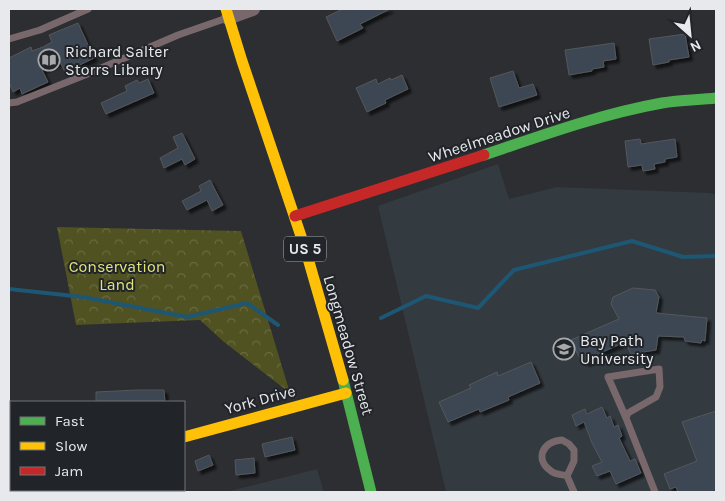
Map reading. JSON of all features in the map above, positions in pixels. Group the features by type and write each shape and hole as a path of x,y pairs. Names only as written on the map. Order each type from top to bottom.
{"street":[{"path":"227,13 253,9"},
{"name":"Longmeadow Street","path":"227,13 295,216 324,313 371,492"},
{"name":"Wheelmeadow Drive","path":"295,216 442,170 559,130 625,111 664,103 716,98"},
{"name":"York Drive","path":"185,437 346,393"}],"lane":[{"path":"9,39 40,30 88,9"},
{"path":"9,103 17,102 85,76 227,13"},
{"path":"626,418 628,413 656,397 661,379 659,369 608,377 655,492"},
{"path":"567,476 553,473 546,466 542,452 548,444 562,440 574,450 574,461 567,476 574,492"}],"shaded area":[{"name":"Bay Path University","path":"498,164 509,199 557,187 710,193 716,195 716,492 446,492 378,206"},
{"path":"317,469 324,492 226,492"}],"green space":[{"name":"Conservation Land","path":"57,227 241,231 290,393 224,342 200,320 76,325"}],"building":[{"path":"343,9 390,9 360,24 363,28 337,41 326,17"},
{"name":"Richard Salter Storrs Library","path":"78,23 94,58 65,72 60,62 42,70 48,82 22,94 20,88 13,92 9,82 9,58 31,47 32,51 43,47 52,42 49,35"},
{"path":"685,34 689,57 653,65 649,39"},
{"path":"614,43 616,59 603,61 604,67 569,75 565,50"},
{"path":"513,71 519,88 533,84 537,95 499,107 490,78"},
{"path":"402,75 408,89 385,100 386,103 367,112 356,88 376,79 378,84"},
{"path":"148,79 154,93 106,114 101,103 127,91 125,86 137,80 139,83"},
{"path":"182,133 195,159 185,165 182,159 164,168 160,158 178,148 173,137"},
{"path":"640,139 641,144 675,139 677,157 665,159 665,162 654,164 655,169 643,171 642,165 628,167 625,141"},
{"path":"210,180 223,205 212,211 207,200 187,210 182,201 201,191 199,186"},
{"path":"633,288 655,290 659,297 656,313 707,318 705,341 702,340 701,343 685,341 684,337 658,336 656,350 631,354 625,342 598,354 599,357 586,363 584,360 581,361 571,340 619,319 611,304 613,297"},
{"path":"531,362 540,383 508,397 509,400 480,412 479,409 448,422 439,402 471,388 469,385 497,372 498,376"},
{"path":"164,390 165,401 96,401 96,392"},
{"path":"602,407 607,418 610,416 614,427 618,425 622,436 619,438 630,461 635,459 641,473 616,484 610,471 597,476 592,466 602,462 584,422 576,426 572,415 585,409 587,414"},
{"path":"716,411 716,492 678,492 676,487 670,489 664,474 697,461 682,422"},
{"path":"292,437 295,450 265,457 262,444"},
{"path":"209,455 213,465 198,471 195,461"},
{"path":"254,458 255,473 236,475 235,460"}],"waterway":[{"path":"381,318 426,296 478,308 514,270 632,241 683,257 716,256"},
{"path":"9,289 83,297 187,317 247,303 278,325"}],"traffic: fast":[{"path":"484,155 617,113 662,103 716,98"},
{"path":"343,380 371,492"}],"traffic: slow":[{"path":"226,9 305,248 343,380"},
{"path":"185,437 346,393"}],"traffic: jam":[{"path":"295,216 484,155"}],"place":[{"name":"Richard Salter Storrs Library","path":"49,60"},
{"name":"Bay Path University","path":"564,349"}]}
